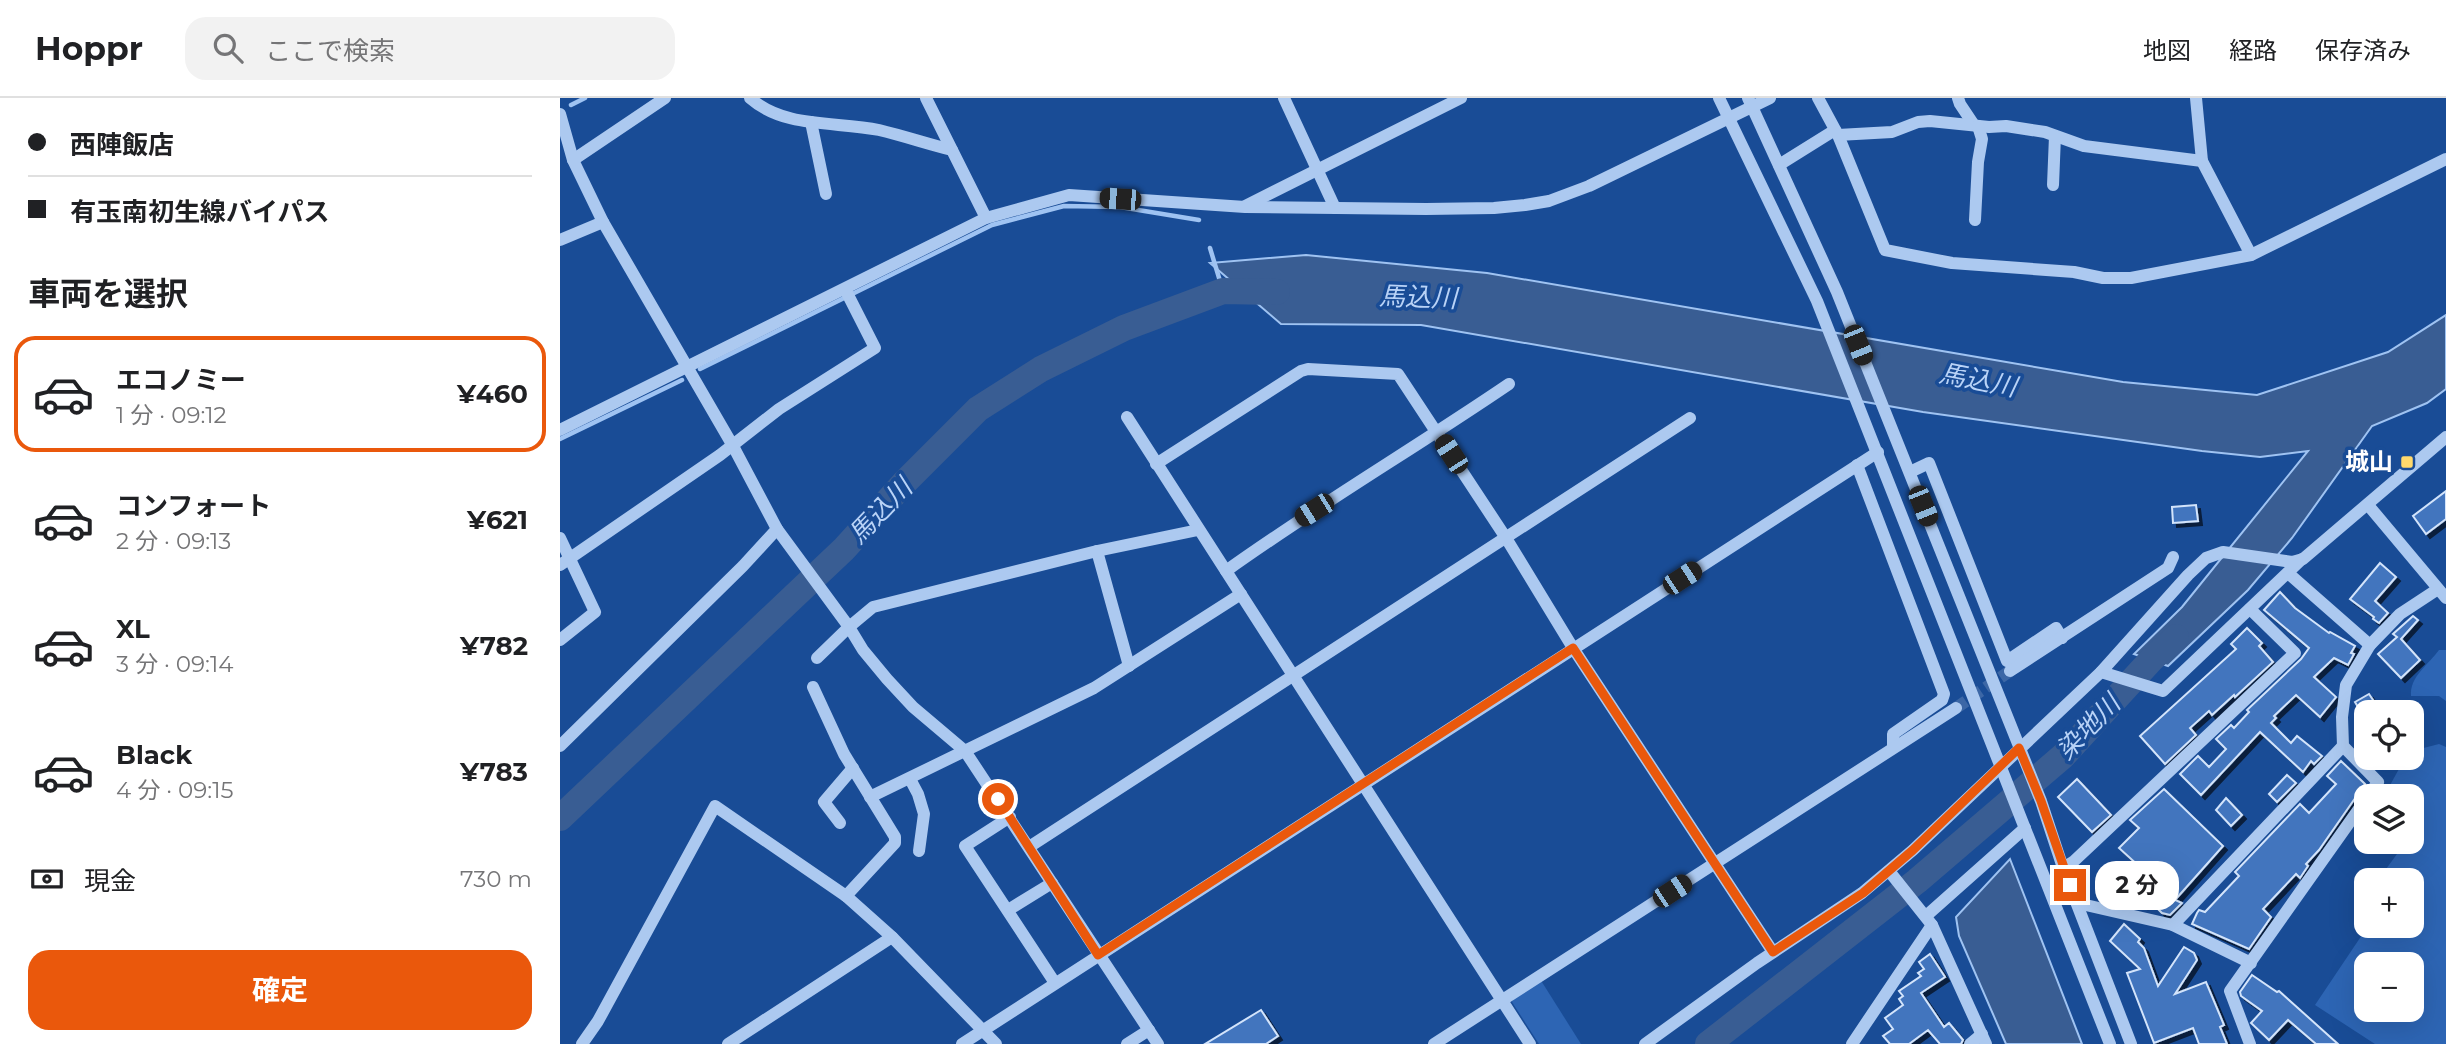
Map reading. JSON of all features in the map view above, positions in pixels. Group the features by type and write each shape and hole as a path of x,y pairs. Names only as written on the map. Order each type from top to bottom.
{"street":[{"path":"573,160 665,98"},
{"path":"750,98 759,106 779,115 811,122 878,130 952,150"},
{"path":"926,98 986,218"},
{"path":"1284,98 1335,208"},
{"path":"1245,207 1461,98"},
{"path":"1719,98 1817,301 2110,1044"},
{"path":"560,430 986,218 1069,195 1245,207 1494,208 1549,201 1589,186 1729,118 1750,102 1770,98"},
{"path":"1818,98 1836,132 1885,250 1952,263 2074,272 2103,278 2131,278 2251,255 2446,159"},
{"path":"1958,98 1959,104 1976,126 1982,139 1975,220"},
{"path":"2196,98 2202,161 2251,255"},
{"path":"1750,102 1839,298 1910,472 2041,801 2063,868 2132,1044"},
{"path":"560,114 573,160 603,222 733,446 777,529 849,626 863,650 895,688 965,751 1158,1044"},
{"path":"1779,165 1836,132 1892,132 1918,122 1930,121 2006,126 2055,136 2084,146 2202,161"},
{"path":"811,122 825,194"},
{"path":"2053,185 2055,136"},
{"path":"560,240 603,222"},
{"path":"565,562 733,446 779,409 874,348 845,289"},
{"path":"1156,464 1301,371 1308,369 1398,374 1506,538 1573,648 1773,952"},
{"path":"1226,571 1293,522 1437,433 1509,384"},
{"path":"1127,417 1530,1044"},
{"path":"1029,847 1690,418"},
{"path":"2101,671 2164,691 2303,559 2446,437"},
{"path":"962,1044 1878,452"},
{"path":"1910,472 1929,463 2007,660 2056,628 2062,638"},
{"path":"1857,465 1944,694 1942,700 1893,734 1893,747"},
{"path":"2368,505 2442,593 2400,614 2370,645 2346,685 2342,717 2343,746 2378,782 2377,784"},
{"path":"560,746 733,576 777,529"},
{"path":"817,658 849,626 873,607 1097,551 1198,530"},
{"path":"560,538 565,562 595,612 560,640"},
{"path":"1097,551 1129,666"},
{"path":"1646,1044 1773,952 1890,873 2021,753 2197,566 2223,552 2292,562 2303,559"},
{"path":"2010,671 2168,568 2174,557"},
{"path":"2288,573 2370,645"},
{"path":"870,797 1057,707 1129,666 1241,594"},
{"path":"2063,868 2073,862 2295,653 2250,609"},
{"path":"813,687 844,754 895,837 895,843 846,896"},
{"path":"1434,1044 1956,708"},
{"path":"2173,925 2343,746"},
{"path":"840,823 824,802 853,768"},
{"path":"910,779 924,814 919,851"},
{"path":"582,1044 598,1021 715,806 846,896 892,937 996,1044"},
{"path":"2250,1044 2230,991 2354,816"},
{"path":"1010,817 965,846 1055,984"},
{"path":"1852,1044 1929,921 2023,823"},
{"path":"1890,873 1929,921 1984,1039 1970,1044"},
{"path":"1008,910 1052,883"},
{"path":"2077,902 2173,925 2251,962"},
{"path":"728,1044 892,937"},
{"path":"1128,1044 1149,1030"}],"shaded area":[{"path":"2439,650 2446,650 2446,701 2439,696 2411,696 2416,677"},
{"path":"2439,744 2446,747 2446,1044 2375,1044 2315,1005 2360,938 2424,938 2424,868 2387,868 2397,854 2424,854 2424,784 2391,784 2398,770 2424,770 2424,748"},
{"path":"1540,979 1581,1044 1539,1044 1512,1002 1514,996"}],"water":[{"path":"1306,255 1487,273 2123,382 2257,395 2388,352 2446,315 2446,389 2427,403 2372,426 2292,538 2248,590 2168,666 2134,654 2182,607 2308,451 2260,457 1923,412 1421,325 1281,324 1210,263"},
{"path":"2010,859 2082,1044 2006,1044 1959,936 1956,917"}],"building":[{"path":"2446,491 2446,519 2426,534 2413,516"},
{"path":"2196,505 2198,521 2173,523 2172,507"},
{"path":"2380,563 2396,577 2375,601 2388,613 2379,623 2350,599"},
{"path":"2280,592 2295,608 2329,633 2355,646 2348,665 2334,658 2314,677 2336,697 2320,717 2296,695 2274,716 2276,718 2271,723 2291,743 2297,736 2322,756 2314,764 2311,761 2303,772 2260,732 2201,795 2180,774 2198,756 2209,767 2226,749 2216,739 2231,725 2234,728 2249,712 2247,710 2301,659 2309,648 2264,610"},
{"path":"2413,616 2418,620 2401,639 2420,660 2401,678 2378,654 2397,637 2393,634"},
{"path":"2247,628 2262,643 2259,646 2273,662 2235,697 2234,695 2212,715 2209,711 2190,728 2196,735 2165,764 2140,736 2236,649 2231,644"},
{"path":"2369,694 2373,700 2358,700"},
{"path":"2341,761 2365,784 2354,784 2354,800 2306,864 2308,866 2300,878 2296,874 2263,909 2271,917 2249,949 2192,924 2199,910 2205,912 2239,876 2235,872 2300,804 2309,813 2336,784 2327,776"},
{"path":"2287,775 2296,783 2277,802 2269,794"},
{"path":"2077,779 2111,815 2092,832 2058,797"},
{"path":"2164,789 2223,846 2175,900 2182,903 2170,915 2162,913 2149,900 2144,905 2133,894 2151,877 2119,848 2139,828 2130,820"},
{"path":"2226,798 2242,815 2231,826 2216,810"},
{"path":"2124,924 2140,939 2138,942 2144,948 2158,986 2184,947 2194,953 2197,960 2175,994 2206,982 2224,1025 2220,1027 2227,1044 2199,1044 2193,1028 2154,1043 2127,973 2140,969 2110,941"},
{"path":"1930,954 1945,977 1921,993 1944,1027 1949,1023 1963,1040 1961,1044 1940,1044 1928,1030 1909,1044 1890,1044 1883,1036 1893,1029 1885,1018 1903,1005 1899,999 1903,996 1899,991 1921,976 1918,973 1924,969 1919,962"},
{"path":"2252,975 2279,991 2338,1044 2316,1044 2288,1020 2269,1040 2251,1023 2262,1011 2241,996 2240,992"},
{"path":"1261,1010 1278,1036 1266,1044 1205,1044"}],"waterway":[{"path":"571,105 585,98"},
{"path":"700,369 992,225 1064,206 1120,207 1199,220"},
{"path":"1210,248 1223,291"},
{"name":"馬込川","path":"560,818 844,549 904,483 978,409 1041,369 1124,328 1223,291 1277,292"},
{"path":"560,439 682,380"},
{"name":"染地川","path":"1708,1044 1917,881 2063,756 2151,660 2176,637"}],"tunnel":[{"path":"1956,708 2010,671"}],"place":[{"name":"城山","path":"2407,462"}],"route":[{"path":"998,799 1098,955 1573,648 1773,952 1863,893 1913,850 2019,748 2041,801 2070,885"}]}
